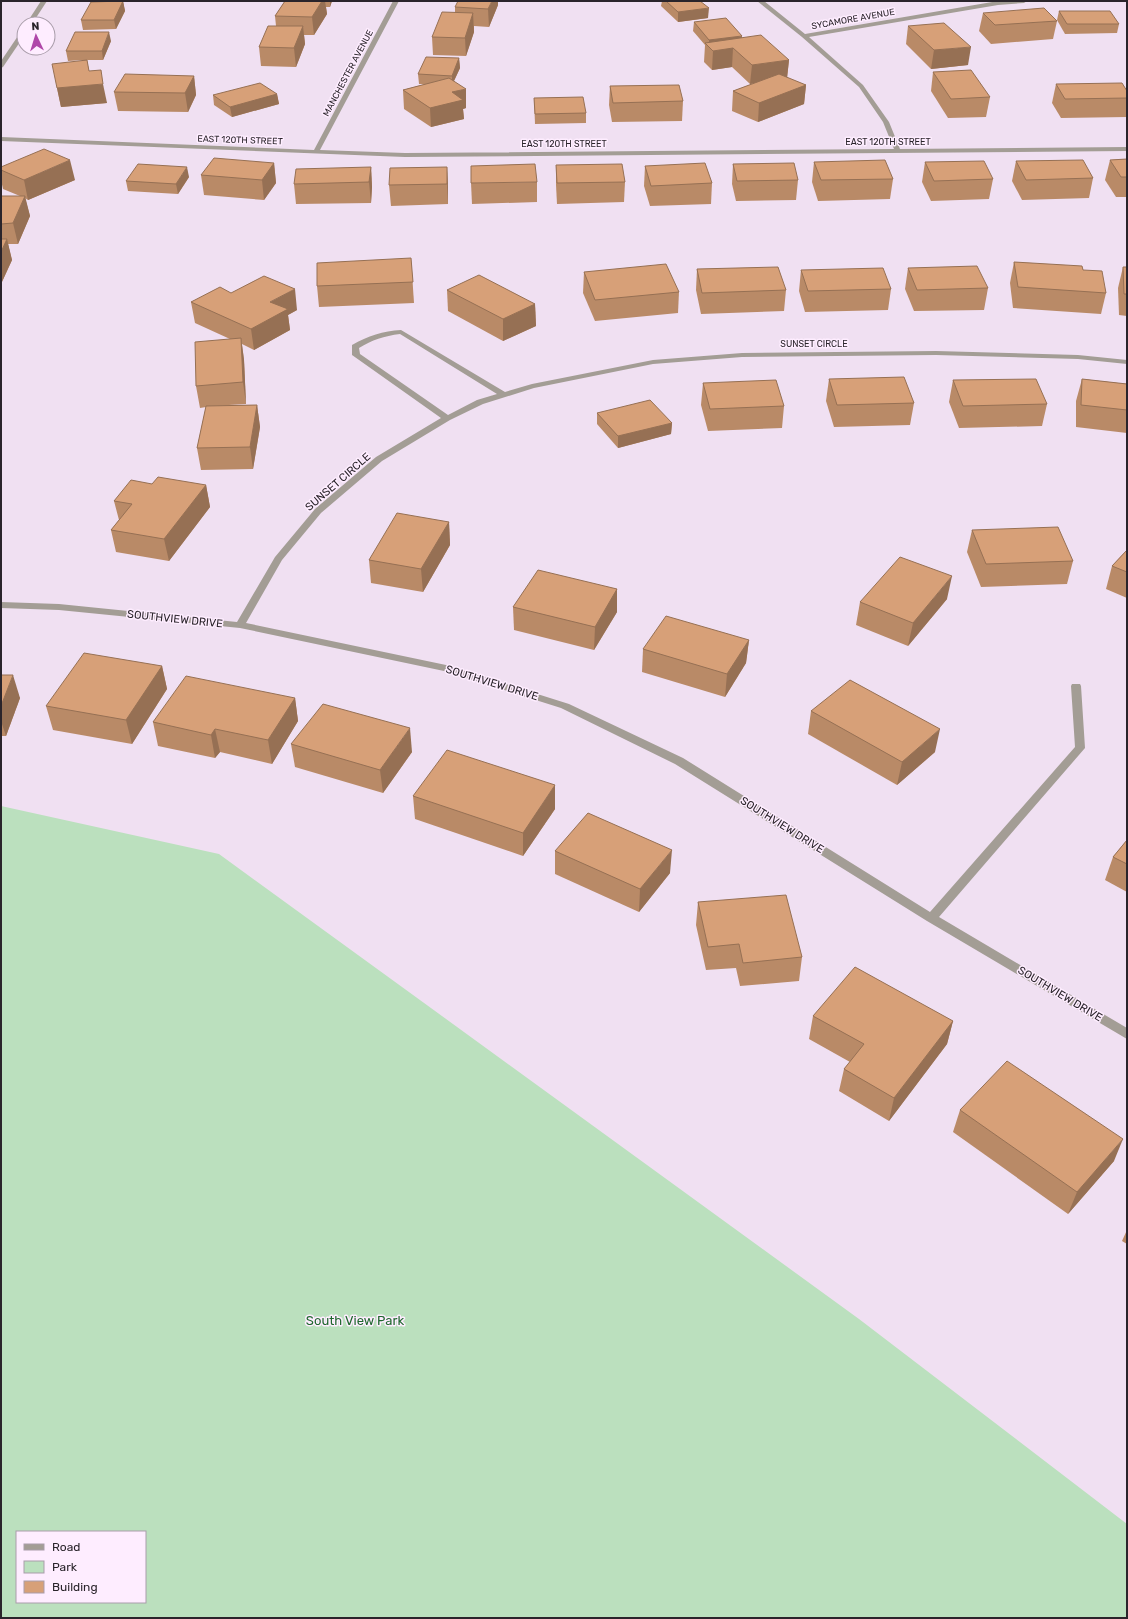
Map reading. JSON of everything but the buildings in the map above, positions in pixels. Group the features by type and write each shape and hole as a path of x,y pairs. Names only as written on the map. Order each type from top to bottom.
{"street":[{"path":"34,16 44,1"},
{"name":"MANCHESTER AVENUE","path":"316,152 396,1"},
{"name":"SYCAMORE AVENUE","path":"760,1 804,36 861,86 886,122 898,151"},
{"name":"SYCAMORE AVENUE","path":"804,36 998,3 1024,1"},
{"path":"1,66 16,43"},
{"name":"EAST 120TH STREET","path":"1,139 405,155 1127,149"},
{"path":"447,418 356,355 355,347 372,337 385,333 401,332 505,395"},
{"name":"SUNSET CIRCLE","path":"240,625 278,559 318,511 379,459 447,418 480,402 532,386 653,362 742,355 936,353 1078,357 1127,362"},
{"name":"SOUTHVIEW DRIVE","path":"1,605 59,607 240,625 446,668 565,706 679,760 931,918 1127,1034"},
{"path":"931,918 1080,748 1076,686"}],"green space":[{"name":"South View Park","path":"1,806 219,854 859,1319 1127,1524 1127,1618 1,1618"}]}
